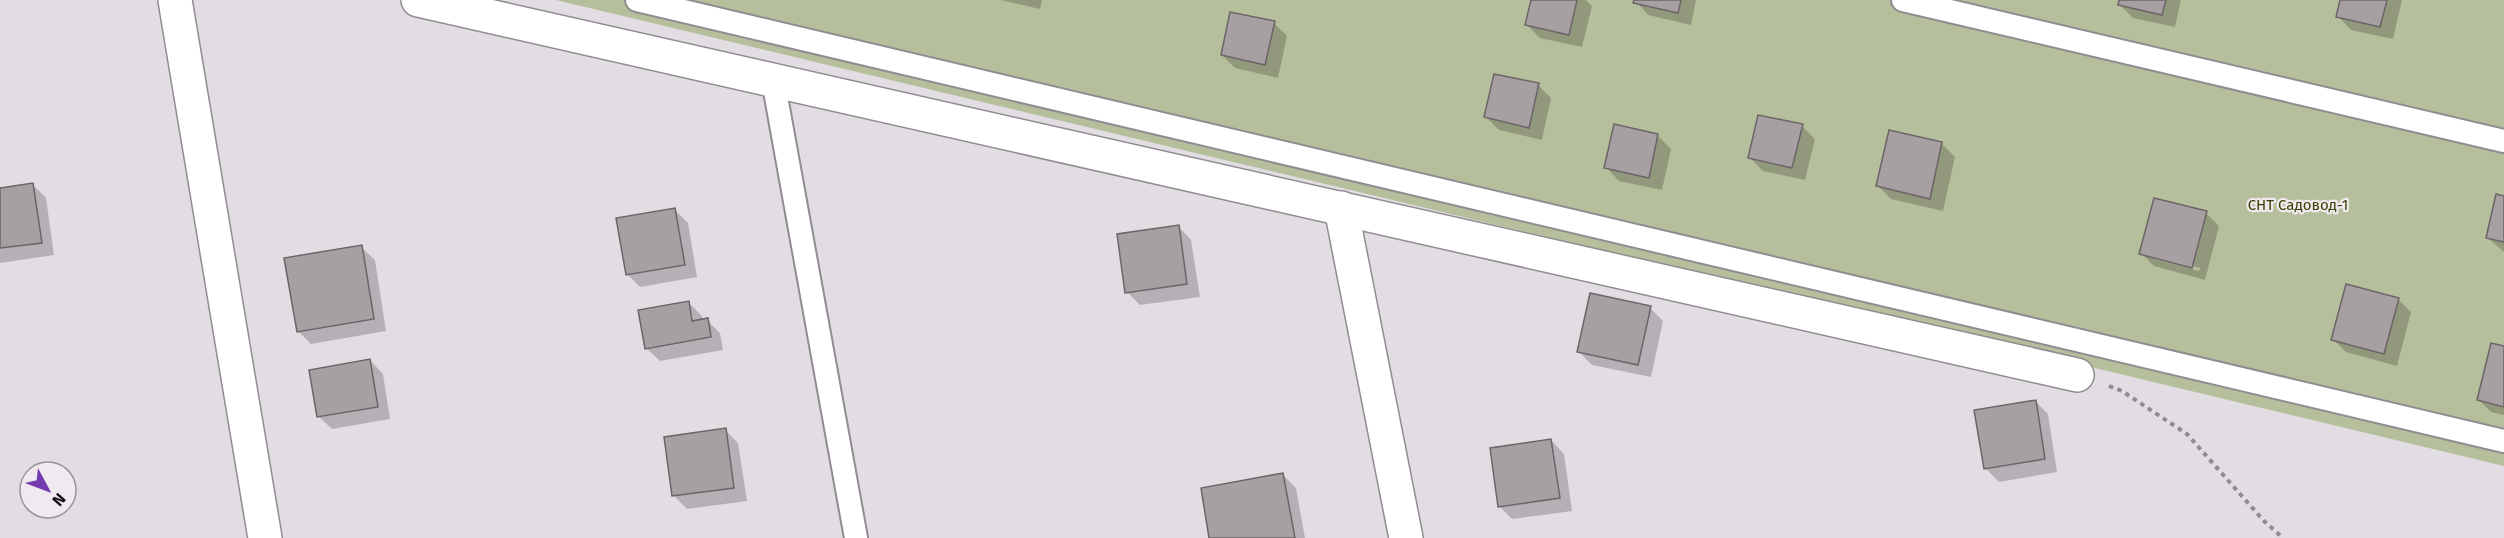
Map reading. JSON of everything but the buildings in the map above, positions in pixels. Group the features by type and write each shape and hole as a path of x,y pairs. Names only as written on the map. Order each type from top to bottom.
{"street":[{"path":"175,0 265,538"},
{"path":"418,0 2077,375"},
{"path":"1341,208 1406,538"}],"lane":[{"path":"637,0 2504,441"},
{"path":"1903,0 2504,141"},
{"path":"772,80 856,538"}],"path":[{"path":"2077,375 2122,391 2187,434 2264,521 2283,538"}],"green space":[{"name":"СНТ Садовод-1","path":"556,0 2504,0 2504,466"}]}
